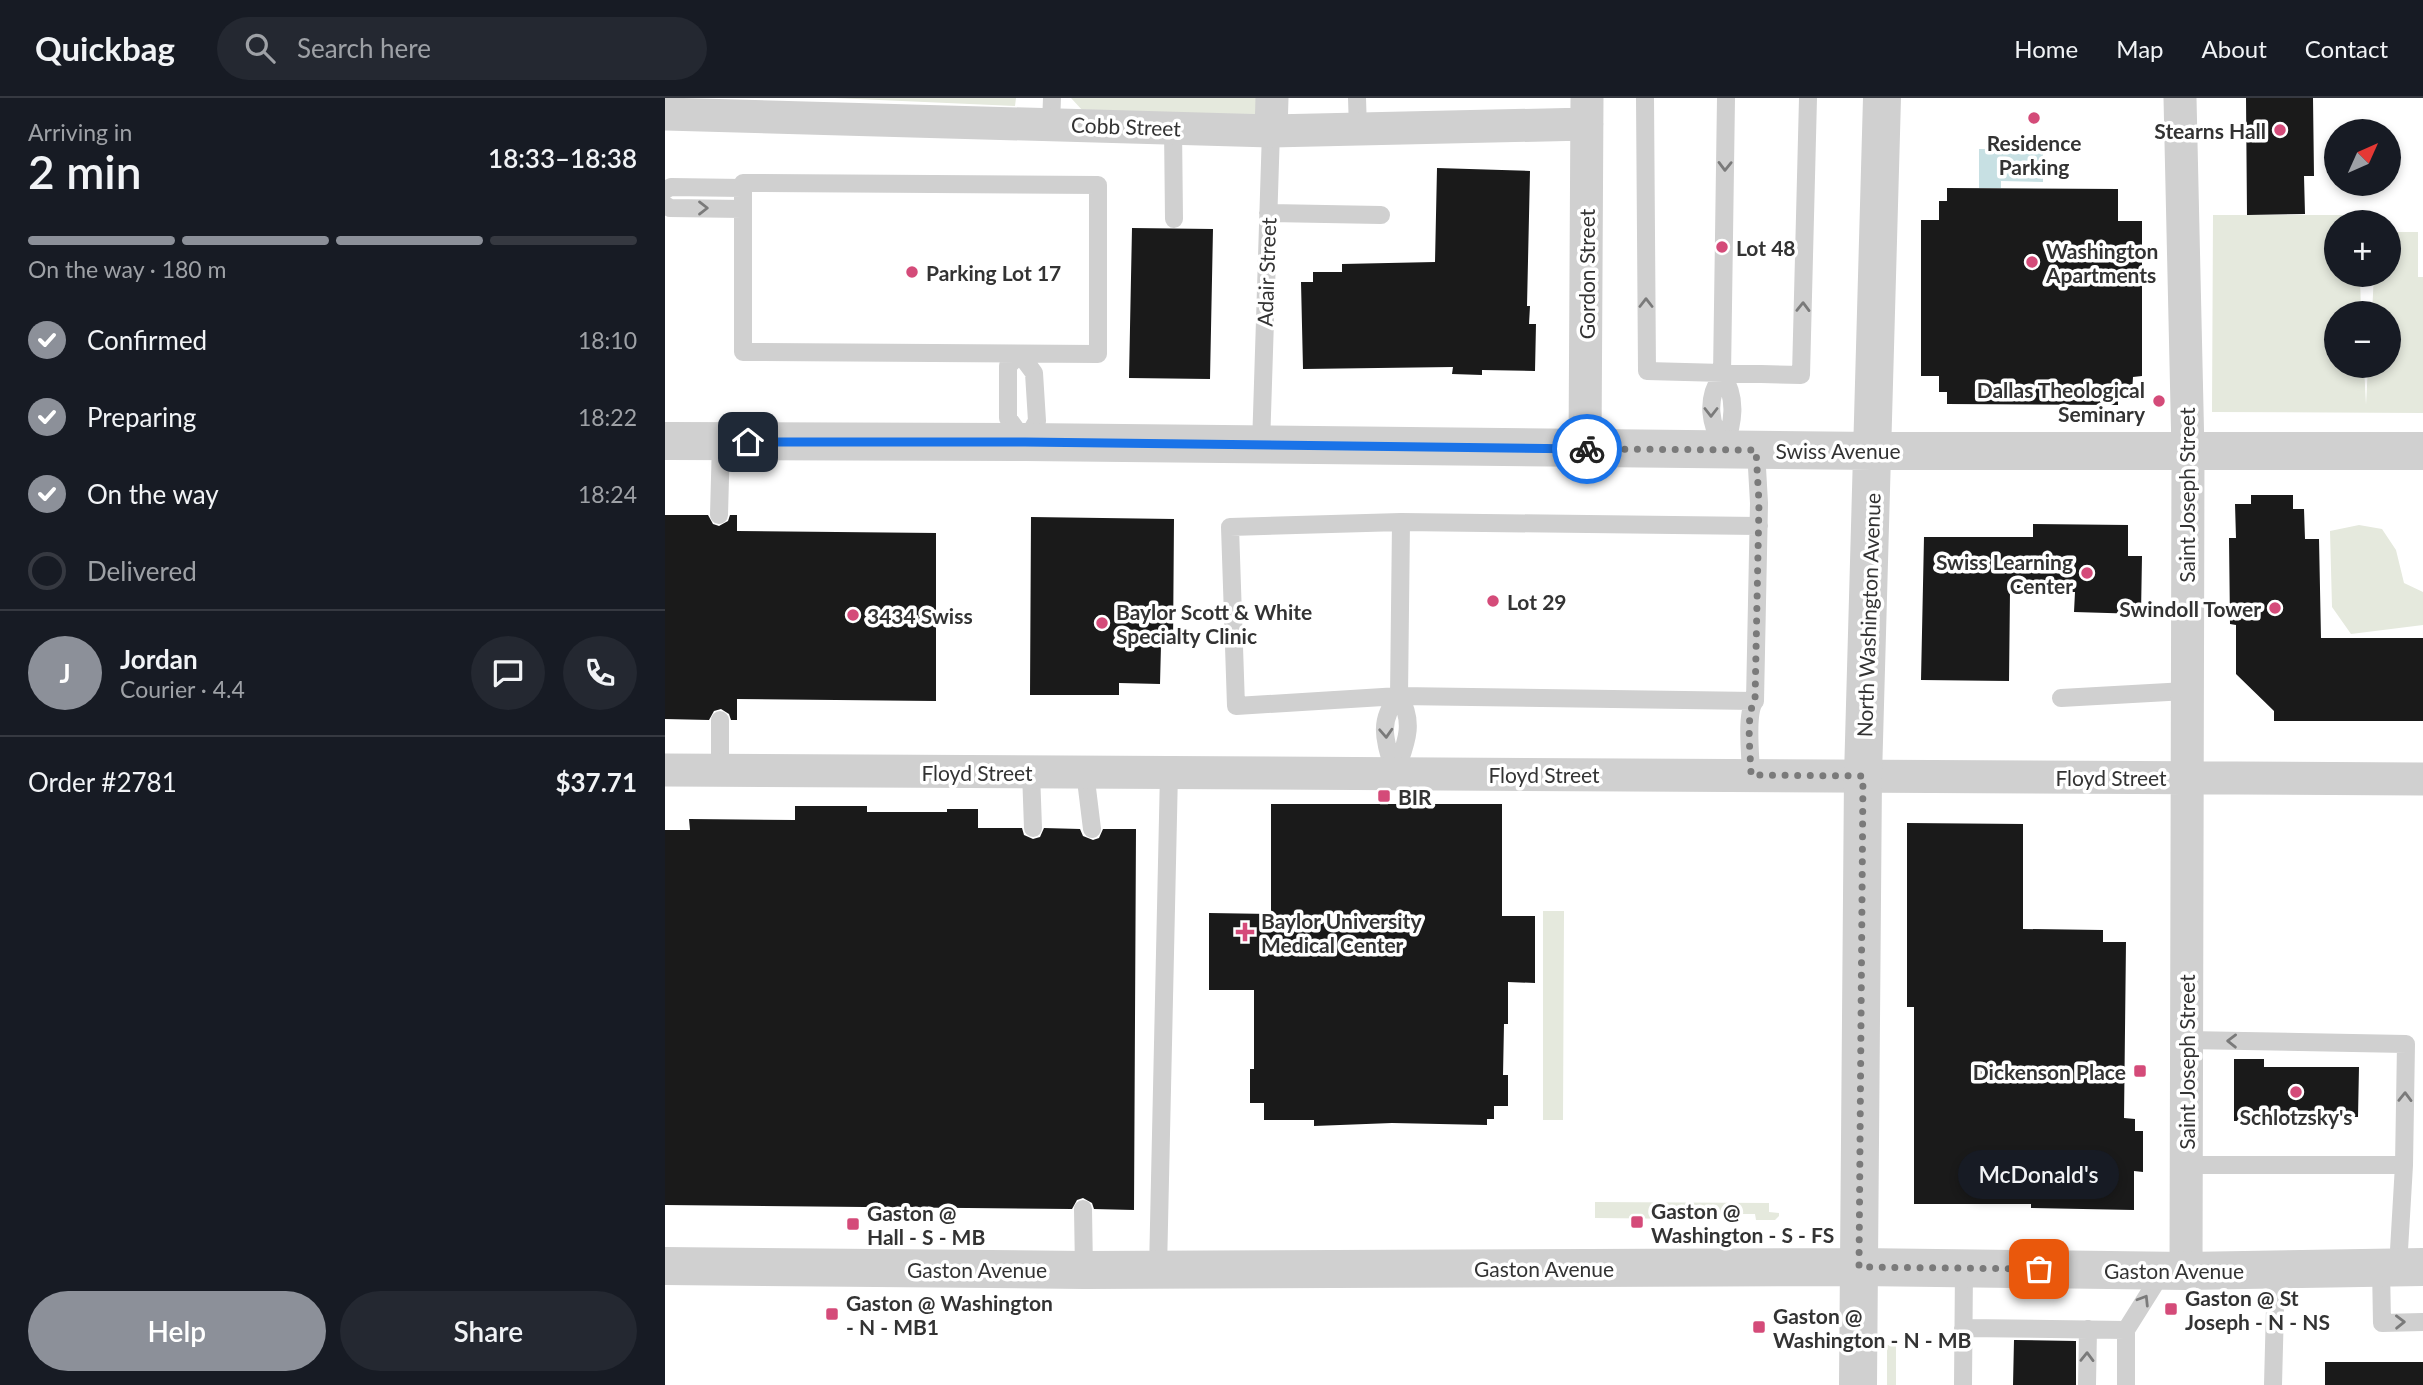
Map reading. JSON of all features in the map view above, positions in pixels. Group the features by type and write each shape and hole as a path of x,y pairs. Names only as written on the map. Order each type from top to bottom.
{"street":[{"name":"Adair Street","path":"1271,131 1272,98"},
{"name":"North Washington Avenue","path":"1858,1385 1863,776 1882,98"},
{"name":"Saint Joseph Street","path":"2174,1271 2186,1165 2188,452 2180,98"},
{"name":"Cobb Street","path":"665,114 1051,111 1173,128 1271,131 1357,113 1587,111"},
{"name":"Gordon Street","path":"1585,449 1587,111"},
{"name":"Swiss Avenue","path":"665,441 1873,451 2423,451"},
{"name":"Floyd Street","path":"665,770 2423,779"},
{"name":"Gaston Avenue","path":"665,1266 1084,1270 1859,1267 2174,1271 2401,1267"}],"lane":[{"path":"1645,98 1647,371 1801,375 1808,98"},
{"path":"1726,98 1722,374 1732,389 1732,426 1759,526 1755,701 1751,706 1751,775"},
{"path":"1173,128 1174,219"},
{"name":"Adair Street","path":"1261,446 1271,131"},
{"path":"743,183 1098,185 1098,354 743,352 743,209 743,183"},
{"path":"665,190 671,187 743,188"},
{"path":"665,205 670,208 743,209"},
{"path":"1268,213 1381,215"},
{"path":"1020,354 1034,373 1037,421 1025,442 1008,418 1008,366 1020,354"},
{"path":"719,515 721,442"},
{"path":"1755,701 1399,696 1236,706 1230,527 1401,522 1759,526"},
{"path":"1395,774 1384,734 1387,710 1399,696 1401,522"},
{"path":"2061,698 2186,691"},
{"path":"720,720 720,770"},
{"path":"1031,772 1033,828"},
{"path":"1085,772 1092,829"},
{"path":"1158,1270 1169,772"},
{"path":"2186,1040 2406,1044 2401,1267 2382,1323 2423,1322"},
{"path":"2186,1165 2404,1165"},
{"path":"1083,1209 1084,1270"},
{"path":"1963,1385 1964,1269"},
{"path":"2273,1385 2276,1269"},
{"path":"2126,1385 2126,1330 2174,1271"},
{"path":"1963,1328 2126,1330"},
{"path":"2087,1385 2088,1329"}],"shaded area":[{"path":"834,98 1016,98 1015,106"},
{"path":"1071,98 1261,98 1261,115 1083,111"},
{"path":"2213,215 2324,215 2324,287 2360,287 2361,301 2324,301 2324,378 2365,378 2366,405 2367,378 2401,378 2401,301 2373,301 2373,287 2401,287 2401,232 2418,232 2418,277 2423,277 2423,413 2212,412"},
{"path":"2359,525 2382,529 2396,550 2404,583 2423,592 2423,625 2351,634 2332,607 2330,531"},
{"path":"1543,911 1564,911 1563,1120 1543,1120"},
{"path":"1595,1202 1769,1203 1769,1212 1779,1213 1779,1216 1775,1220 1756,1220 1755,1214 1694,1214 1694,1219 1595,1218"},
{"path":"1887,1345 1896,1345 1896,1385 1887,1385"}],"water":[{"path":"1979,149 2043,149 2043,182 2001,181 2001,188 1979,188"}],"building":[{"name":"Stearns Hall","path":"2246,98 2313,98 2314,176 2304,176 2305,214 2247,215"},
{"path":"1437,168 1530,171 1527,306 1530,306 1529,324 1536,324 1535,371 1482,370 1482,375 1452,374 1453,367 1303,369 1301,282 1313,282 1313,272 1342,272 1342,264 1435,262"},
{"name":"Washington Apartments","path":"1947,188 2118,189 2118,221 2142,221 2142,376 2133,377 2132,393 2118,393 2118,405 1947,404 1947,392 1939,392 1939,376 1921,376 1921,220 1939,220 1939,201 1947,201"},
{"path":"1132,228 1213,229 1210,379 1129,378"},
{"name":"Swindoll Tower","path":"2251,495 2293,495 2293,509 2304,509 2305,539 2319,539 2321,638 2423,638 2423,721 2274,721 2274,711 2236,674 2236,625 2230,624 2229,538 2236,538 2235,504 2251,504"},
{"path":"665,515 708,515 713,524 719,526 728,521 730,515 737,515 737,531 936,533 936,701 737,699 737,720 731,720 729,714 721,709 714,711 709,720 665,719"},
{"name":"Baylor Scott & White Specialty Clinic","path":"1031,517 1174,519 1173,645 1161,645 1160,684 1119,683 1119,695 1030,695"},
{"path":"2033,524 2128,525 2128,556 2142,556 2141,614 2074,612 2075,592 2010,591 2009,681 1921,680 1924,537 2033,537"},
{"path":"1271,804 1502,804 1502,916 1535,916 1535,983 1508,982 1508,1024 1504,1024 1503,1075 1508,1075 1508,1106 1494,1106 1494,1119 1487,1119 1487,1125 1392,1123 1314,1126 1314,1120 1264,1120 1264,1103 1250,1103 1250,1069 1254,1069 1254,990 1209,990 1209,913 1271,914"},
{"path":"795,806 867,806 867,812 947,812 947,809 978,809 978,828 1022,828 1024,835 1033,839 1040,837 1044,828 1080,829 1083,836 1093,840 1099,838 1103,829 1136,829 1134,1210 1094,1209 1092,1203 1083,1198 1077,1200 1072,1209 665,1205 665,830 690,830 689,819 795,820"},
{"path":"1907,823 2023,824 2023,929 2103,930 2103,942 2126,942 2124,1118 2135,1119 2135,1131 2143,1131 2143,1172 2134,1171 2134,1210 2031,1208 2031,1204 1914,1204 1914,1007 1907,1007"},
{"name":"Schlotzsky's","path":"2234,1059 2264,1059 2264,1067 2359,1067 2358,1117 2260,1117 2260,1121 2234,1121"},
{"path":"2014,1340 2076,1341 2076,1385 2013,1385"},
{"path":"2325,1362 2423,1362 2423,1385 2325,1385"}],"way so far":[{"path":"1587,449 1756,450 1759,503 1755,701 1751,706 1750,737 1751,775 1863,776 1859,1267 2039,1269"}],"place":[{"name":"Residence Parking","path":"2034,118"},
{"name":"Stearns Hall","path":"2280,130"},
{"name":"Lot 48","path":"1722,247"},
{"name":"Washington Apartments","path":"2032,262"},
{"name":"Parking Lot 17","path":"912,272"},
{"name":"Dallas Theological Seminary","path":"2159,401"},
{"name":"Swiss Learning Center","path":"2087,573"},
{"name":"Lot 29","path":"1493,601"},
{"name":"Swindoll Tower","path":"2275,608"},
{"name":"3434 Swiss","path":"853,615"},
{"name":"Baylor Scott & White Specialty Clinic","path":"1102,623"},
{"name":"BIR","path":"1384,796"},
{"name":"Baylor University Medical Center","path":"1245,932"},
{"name":"Dickenson Place","path":"2140,1071"},
{"name":"Schlotzsky's","path":"2296,1092"},
{"name":"Gaston @ Washington - S - FS","path":"1637,1222"},
{"name":"Gaston @ Hall - S - MB","path":"853,1224"},
{"name":"McDonald's","path":"2039,1269"},
{"name":"Gaston @ St Joseph - N - NS","path":"2171,1309"},
{"name":"Gaston @ Washington - N - MB1","path":"832,1314"},
{"name":"Gaston @ Washington - N - MB","path":"1759,1327"}],"route":[{"path":"748,442 1025,442 1587,449"}]}
